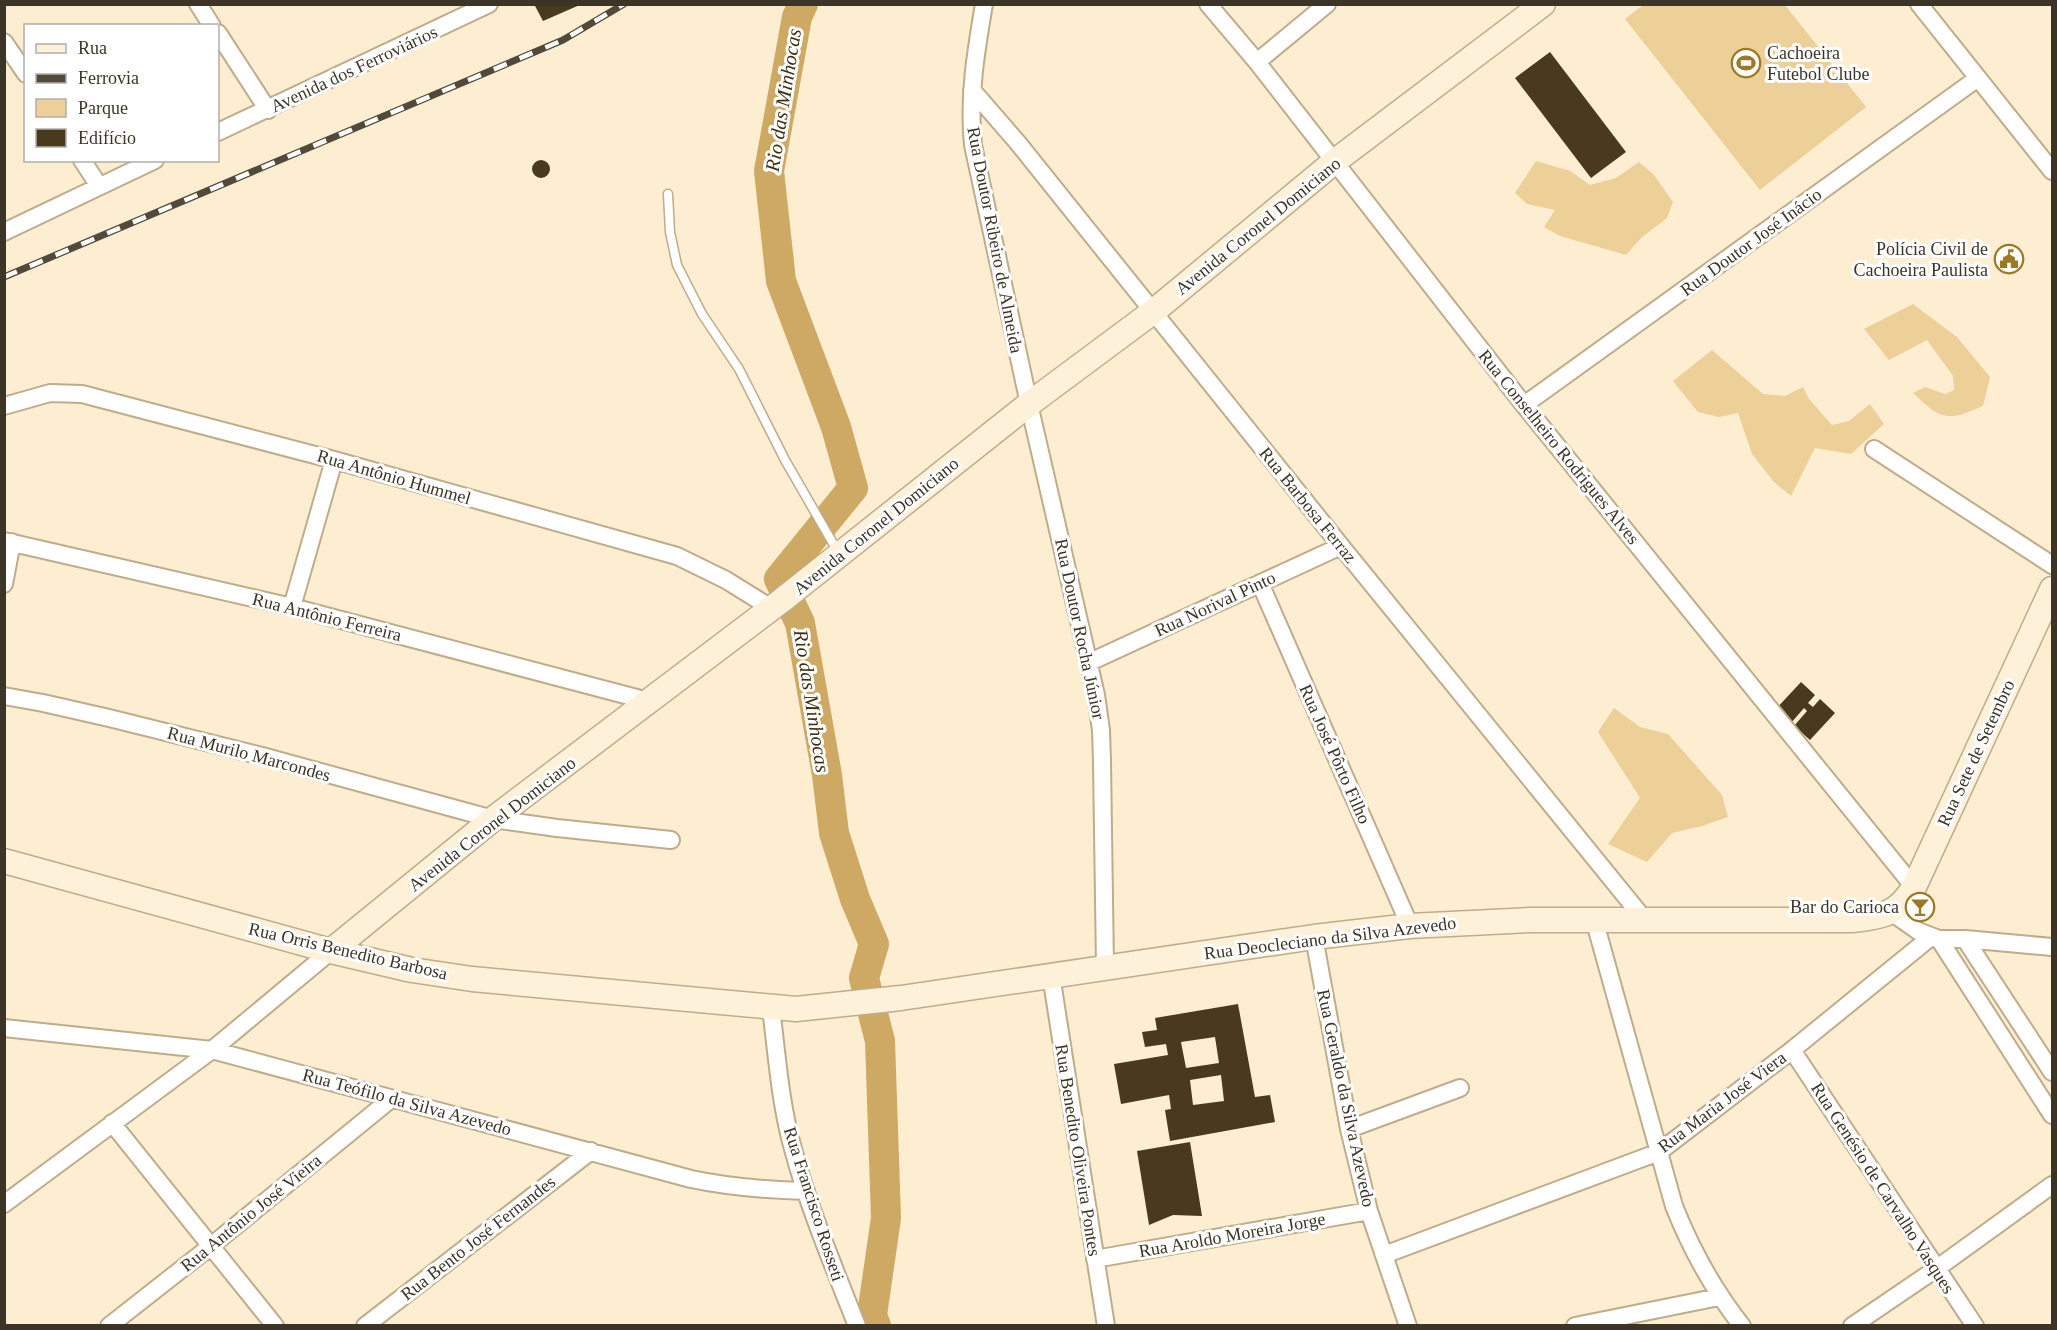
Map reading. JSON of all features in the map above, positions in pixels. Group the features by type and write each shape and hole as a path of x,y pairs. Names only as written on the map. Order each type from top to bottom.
{"main road":[{"name":"Avenida Coronel Domiciano","path":"332,951 493,819 818,573 1029,404 1154,311 1334,162 1543,4"},
{"name":"Rua Sete de Setembro","path":"1891,912 1902,903 1914,886 2046,621 2052,589"},
{"name":"Rua Orris Benedito Barbosa","path":"4,861 332,951 412,970 472,980 771,1008"},
{"name":"Rua Deocleciano da Silva Azevedo","path":"771,1008 811,1008 901,998 1105,966 1410,926 1469,921 1594,919 1852,920 1871,918 1891,912"}],"street":[{"path":"198,4 211,24"},
{"name":"Avenida dos Ferroviários","path":"219,132 489,4"},
{"name":"Rua Doutor Ribeiro de Almeida","path":"984,4 972,90 973,145 1029,404"},
{"name":"Rua Conselheiro Rodrigues Alves","path":"1208,4 1257,62 1524,405 1914,886"},
{"path":"1257,62 1327,4"},
{"path":"1919,4 2052,171"},
{"path":"219,35 268,110"},
{"path":"4,42 24,71"},
{"name":"Rua Doutor José Inácio","path":"1524,405 1978,78"},
{"name":"Rua Barbosa Ferraz","path":"972,90 1018,143 1644,919"},
{"path":"83,162 99,186"},
{"path":"4,232 151,162"},
{"name":"Rua Antônio Hummel","path":"4,406 50,393 82,394 334,460 676,556 776,605"},
{"name":"Rua Doutor Rocha Júnior","path":"1029,404 1089,662 1101,730 1105,966"},
{"path":"1874,449 2052,565"},
{"path":"292,607 334,460"},
{"path":"4,584 8,542"},
{"name":"Rua Antônio Ferreira","path":"8,542 292,607 648,701"},
{"name":"Rua Norival Pinto","path":"1089,662 1341,546"},
{"name":"Rua José Pôrto Filho","path":"1260,583 1410,926"},
{"name":"Rua Murilo Marcondes","path":"4,696 186,737 493,819 671,840"},
{"path":"1891,912 1909,926 1935,938 2052,947"},
{"path":"1594,919 1674,1206 1719,1297 1742,1326"},
{"name":"Rua Geraldo da Silva Azevedo","path":"1314,937 1349,1129 1369,1211 1408,1326"},
{"path":"1935,938 2052,1115"},
{"name":"Rua Maria José Viera","path":"1384,1255 1659,1152 1935,938"},
{"path":"1965,939 2052,1072"},
{"name":"Avenida Coronel Domiciano","path":"4,1204 212,1050 332,951"},
{"name":"Rua Benedito Oliveira Pontes","path":"1052,975 1106,1326"},
{"name":"Rua Francisco Rosseti","path":"771,1008 784,1108 792,1147 806,1191 857,1326"},
{"name":"Rua Teófilo da Silva Azevedo","path":"4,1028 212,1050 691,1179 722,1185 806,1191"},
{"name":"Rua Genésio de Carvalho Vasques","path":"1792,1050 1975,1326"},
{"path":"1349,1129 1460,1088"},
{"name":"Rua Antônio José Vieira","path":"110,1326 391,1099"},
{"path":"112,1123 274,1326"},
{"name":"Rua Bento José Fernandes","path":"365,1326 591,1151"},
{"path":"1852,1326 1936,1269 2052,1185"},
{"name":"Rua Aroldo Moreira Jorge","path":"1095,1259 1369,1211"},
{"path":"1575,1326 1719,1297"}],"lane":[{"path":"668,194 670,232 677,265 702,314 739,369 785,460 840,555"}],"green space":[{"name":"Cachoeira Futebol Clube","path":"1643,5 1785,5 1866,107 1760,190 1625,19"},
{"path":"1536,161 1570,171 1590,185 1616,178 1639,162 1654,175 1673,202 1667,218 1641,238 1626,255 1560,236 1544,227 1555,210 1527,204 1515,193"},
{"path":"1913,304 1957,337 1990,377 1983,406 1961,415 1952,416 1945,416 1931,409 1913,393 1925,387 1945,394 1954,390 1953,376 1927,340 1889,360 1864,329"},
{"path":"1712,350 1763,394 1785,396 1803,387 1809,399 1832,425 1849,421 1870,404 1884,424 1851,454 1815,448 1791,496 1774,482 1752,454 1738,413 1719,417 1698,412 1673,381"},
{"path":"1614,708 1640,727 1668,734 1722,795 1728,817 1672,833 1647,862 1608,844 1640,798 1598,732"}],"building":[{"path":"534,4 582,4 543,21"},
{"path":"1550,52 1626,152 1591,178 1515,78"},
{"path":"541,160 547,163 550,169 547,175 541,178 535,175 532,169 535,163"},
{"path":"1801,682 1815,695 1808,703 1813,707 1820,699 1835,713 1810,740 1794,726 1807,711 1804,708 1791,723 1776,709"},
{"path":"1238,1004 1255,1097 1270,1095 1275,1122 1170,1141 1165,1110 1171,1109 1169,1095 1121,1104 1114,1064 1168,1055 1166,1044 1145,1047 1142,1032 1157,1030 1155,1018","holes":["1215,1037 1219,1063 1186,1068 1181,1042","1221,1075 1224,1101 1193,1105 1190,1080"]},
{"path":"1190,1142 1202,1216 1173,1215 1149,1225 1137,1151"}],"waterway":[{"name":"Rio das Minhocas","path":"803,4 797,17 769,171 781,281 836,427 853,488 779,579 800,623 827,775 834,833 855,899 874,944 864,978 880,1041 886,1218 872,1315 876,1326"}],"railway":[{"path":"4,277 563,40 624,4"}],"place":[{"name":"Cachoeira Futebol Clube","path":"1746,63"},
{"name":"Polícia Civil de Cachoeira Paulista","path":"2009,259"},
{"name":"Bar do Carioca","path":"1920,907"}]}
